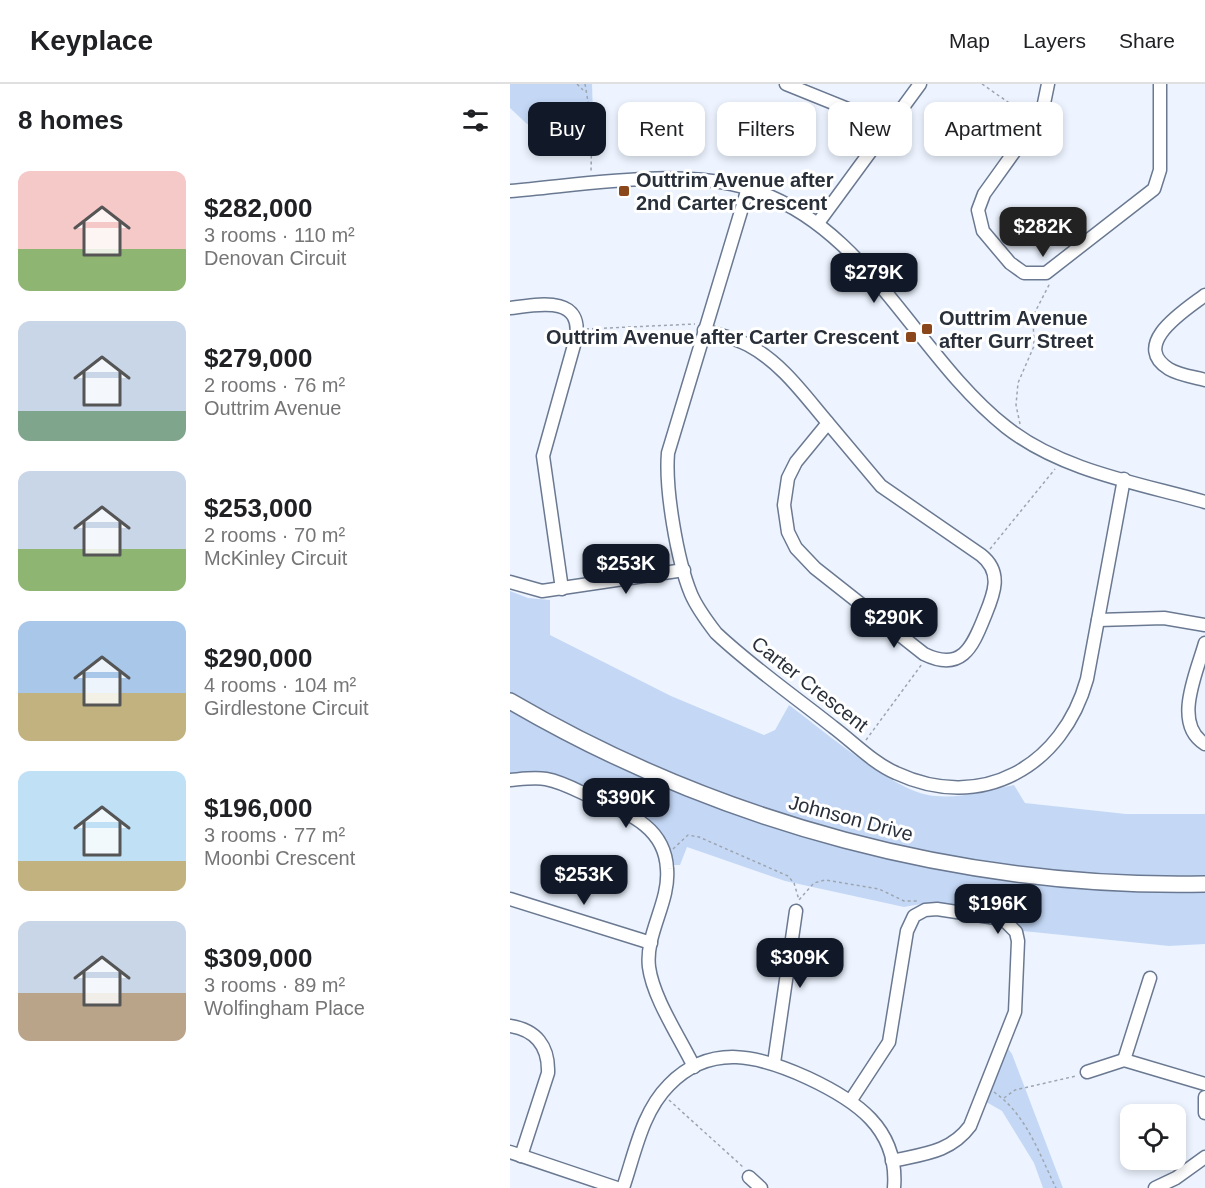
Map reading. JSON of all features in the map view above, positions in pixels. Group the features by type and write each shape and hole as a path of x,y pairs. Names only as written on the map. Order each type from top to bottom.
{"main road":[{"name":"Johnson Drive","path":"510,701 557,728 634,766 722,802 821,834 913,857 1035,876 1109,882 1205,884"}],"street":[{"path":"788,84 832,102"},
{"path":"907,102 920,84"},
{"path":"1045,102 1047,84"},
{"path":"1012,156 984,194 978,210 979,221 983,231 1018,270 1035,275 1050,271 1154,189 1160,170 1160,84"},
{"path":"818,224 868,156"},
{"path":"510,191 674,178 712,180 748,189 784,203 818,224 847,249 975,397 1002,423 1033,446 1060,459 1205,502"},
{"name":"Carter Crescent","path":"748,189 673,431 667,464 670,497 684,570 696,603 716,633 860,748 894,772 916,782 940,787 975,786 1020,772 1040,759 1071,723 1081,702 1124,479"},
{"path":"1205,295 1163,328 1156,345 1158,358 1171,370 1205,380"},
{"path":"510,308 556,304 571,313 577,325 576,338 543,456 562,590"},
{"path":"705,327 739,341 768,358 785,372 828,423 881,486 984,557 992,567 996,584 973,645 956,659 945,661 929,656 814,568 802,555 788,532 784,505 788,478 796,462 828,423"},
{"path":"510,582 542,591 562,590 684,570"},
{"path":"1098,620 1164,618 1205,625"},
{"path":"1205,643 1187,712 1193,734 1205,744"},
{"path":"510,780 542,778 562,784 635,816 648,826 661,845 667,868 665,891 651,943 649,959 652,983 694,1067"},
{"path":"510,899 651,943"},
{"path":"851,1100 889,1042 910,923 914,916 931,909 1004,920 1016,933 1018,941 1015,1012 970,1126 961,1138 943,1150 892,1161"},
{"path":"774,1063 796,911"},
{"path":"1124,1060 1150,978"},
{"path":"510,1026 534,1034 545,1048 549,1060 549,1072 516,1154 617,1188"},
{"path":"623,1188 644,1124 661,1094 670,1084 694,1067 734,1056 754,1057 774,1063 851,1100 877,1126 892,1161 894,1188"},
{"path":"1087,1072 1124,1060 1205,1084"},
{"path":"1205,1097 1205,1113"},
{"path":"1155,1188 1176,1178 1205,1157"},
{"path":"749,1177 761,1188"}],"path":[{"path":"577,84 585,91"},
{"path":"585,84 592,125 591,176"},
{"path":"982,84 1007,102"},
{"path":"1013,422 1020,428 1016,405 1018,383 1034,346 1034,316 1053,278 1050,271"},
{"path":"588,329 705,327"},
{"path":"984,557 1057,467"},
{"path":"860,748 929,656"},
{"path":"673,852 683,837 693,835 699,837 788,876 794,883 799,900 814,883 825,880 879,889 904,901 918,901"},
{"path":"1003,1099 1015,1090 1041,1086 1087,1072"},
{"path":"986,1088 1003,1099 1038,1145 1056,1188"},
{"path":"661,1094 742,1164 749,1177"}],"shaded area":[{"path":"510,84 592,84 593,102 528,102 528,124 510,108"},
{"path":"510,591 528,598 550,600 550,635 671,696 764,735 775,730 789,705 876,770 895,782 928,795 971,794 1014,785 1025,803 1126,814 1205,814 1205,944 1169,946 1023,931 1006,916 927,903 904,907 785,881 687,847 680,865 672,865 660,833 639,811 594,790 547,773 510,774"},
{"path":"1004,1043 1012,1054 1063,1188 1043,1188 1034,1163 1002,1111 981,1099"}],"place":[{"name":"Outtrim Avenue after 2nd Carter Crescent","path":"624,191"},
{"name":"Outtrim Avenue after Gurr Street","path":"927,329"},
{"name":"Outtrim Avenue after Carter Crescent","path":"911,337"}]}
